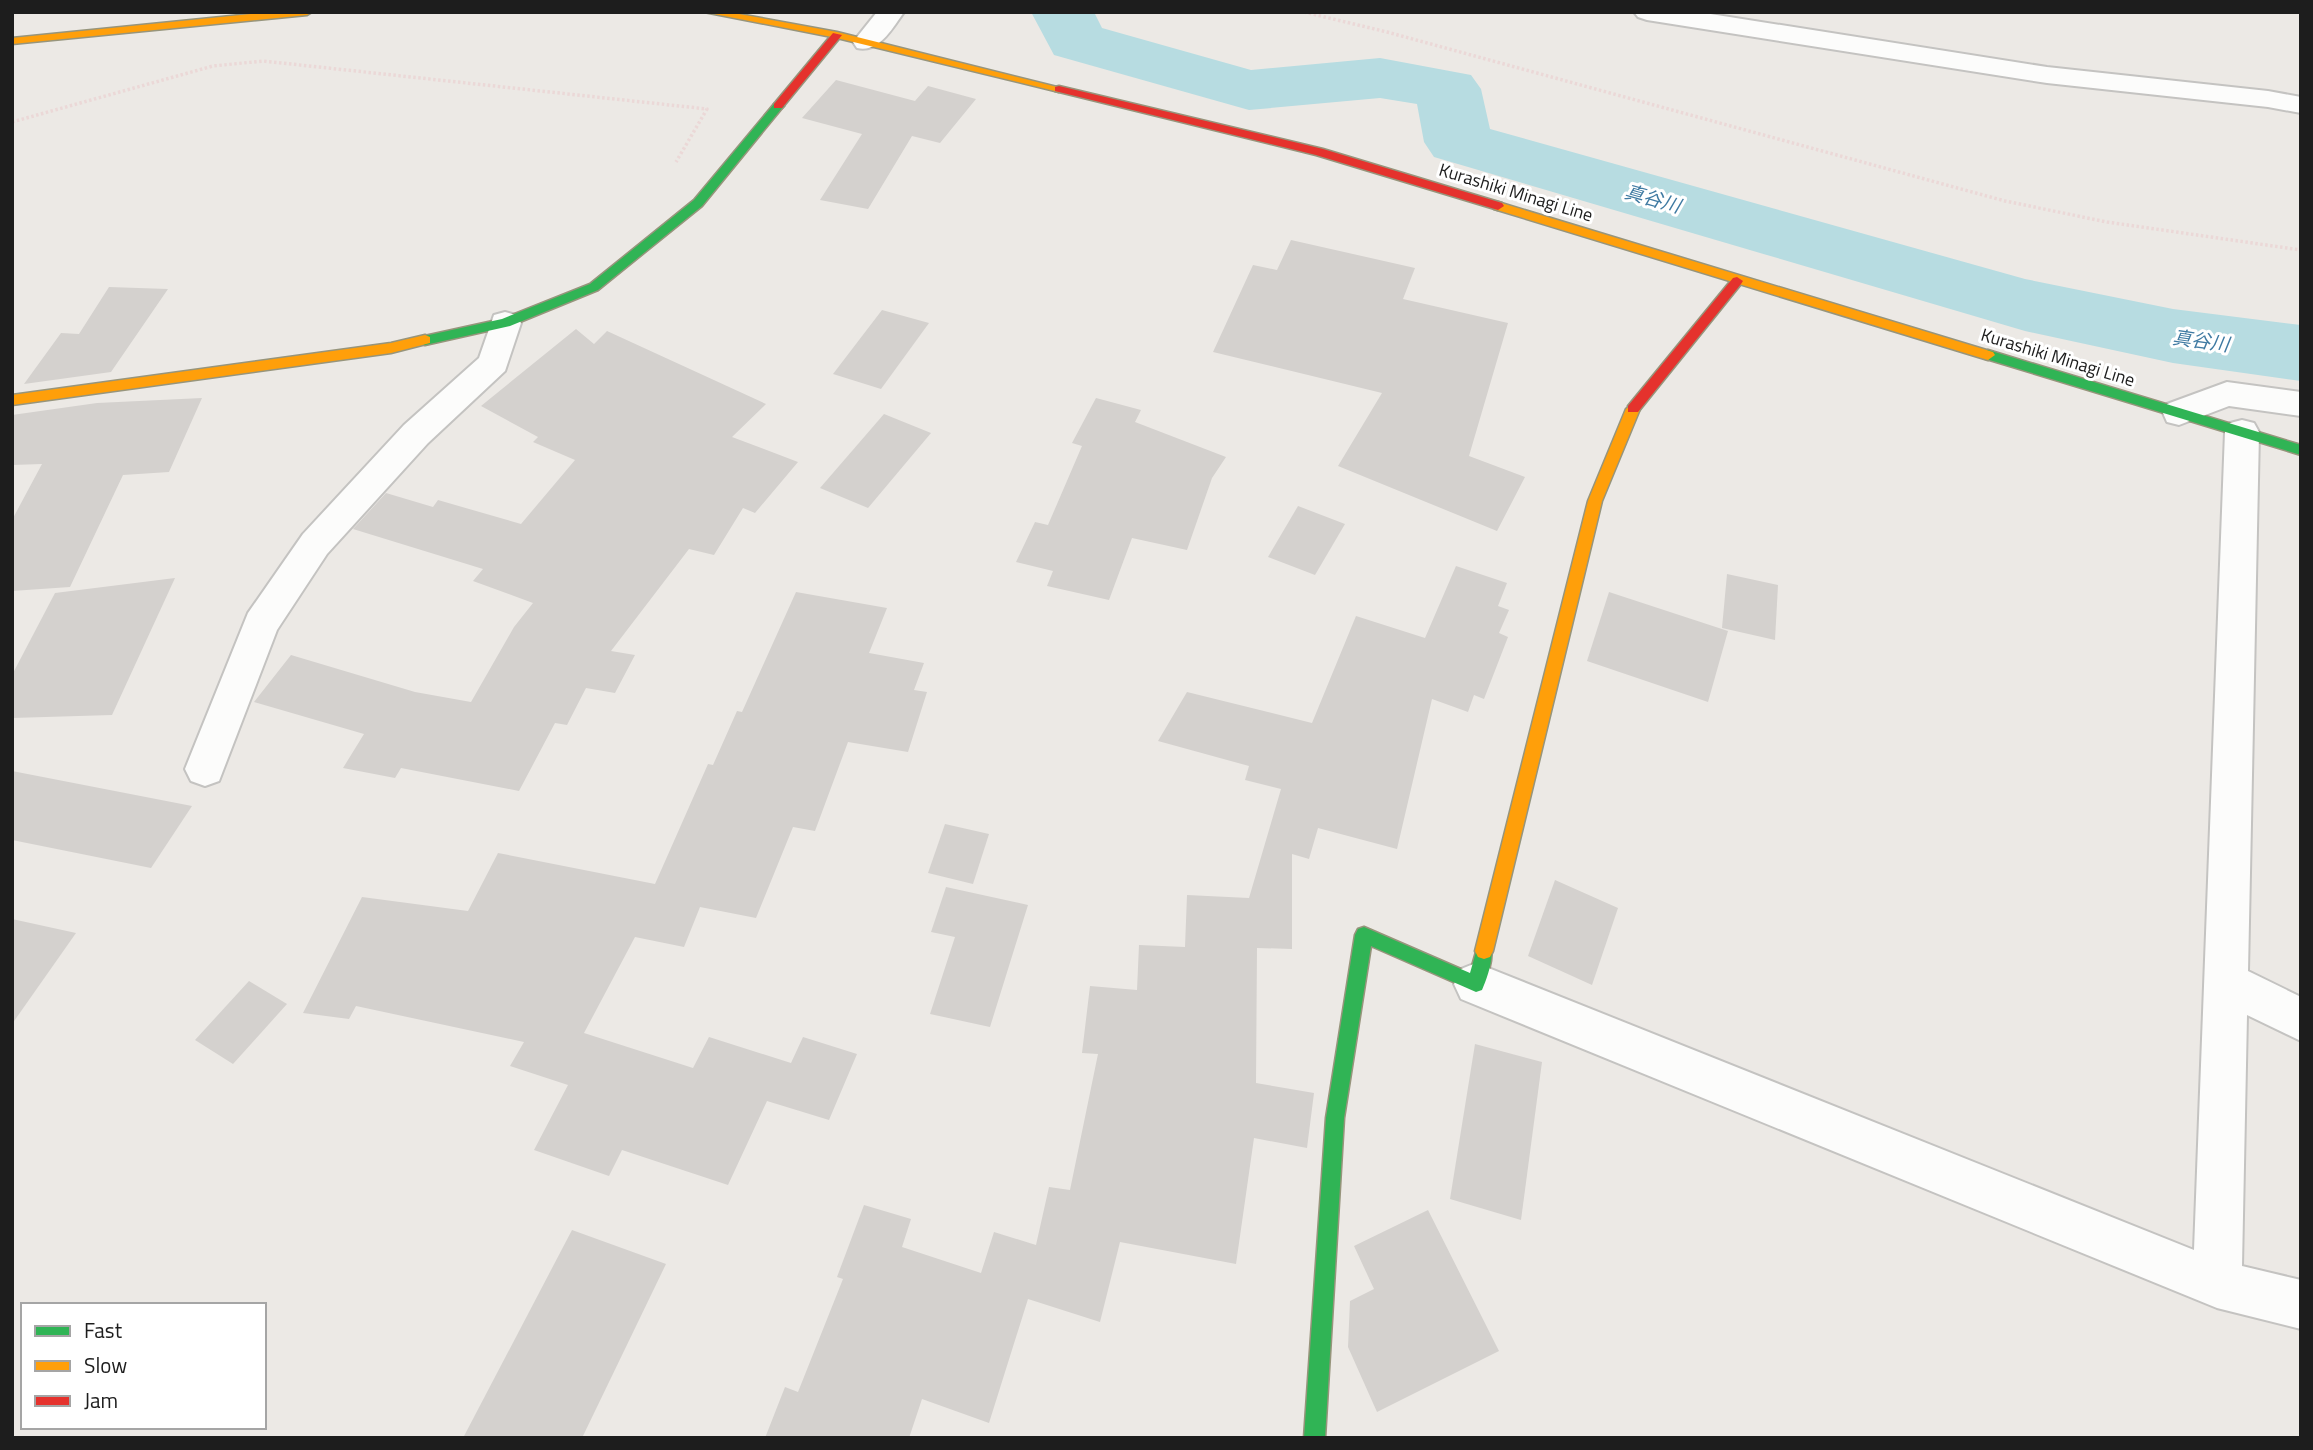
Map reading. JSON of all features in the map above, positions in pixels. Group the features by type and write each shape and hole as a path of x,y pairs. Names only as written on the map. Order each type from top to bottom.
{"street":[{"path":"12,41 307,12"},
{"name":"Kurashiki Minagi Line","path":"709,12 837,35 1319,152 2301,450"},
{"path":"1647,12 2047,75 2301,105"},
{"path":"866,42 889,15"},
{"path":"12,400 391,348 505,323 594,287 698,203 837,35"},
{"path":"1476,984 1595,501 1632,410 1737,281"},
{"path":"205,769 261,624 299,567 315,544 416,434 494,363 505,323"},
{"path":"2179,413 2227,394 2301,404"},
{"path":"2217,1284 2242,432"},
{"path":"1314,1438 1335,1118 1364,935 1476,984 2217,1284 2301,1305"},
{"path":"2226,982 2301,1020"}],"path":[{"path":"1304,12 1387,32 2005,201 2107,222 2301,250"},
{"path":"12,122 213,66 263,61 707,109 674,165"}],"building":[{"path":"836,80 915,101 928,86 976,99 940,143 912,136 868,209 820,200 862,134 802,118"},
{"path":"1291,240 1415,268 1403,299 1508,323 1469,456 1525,477 1497,531 1338,466 1382,393 1213,352 1253,265 1277,270"},
{"path":"109,287 168,289 111,372 24,384 61,333 79,334"},
{"path":"882,310 929,323 881,389 833,374"},
{"path":"576,329 594,344 607,331 766,404 732,437 798,462 755,513 743,508 714,555 689,549 611,651 635,655 615,693 586,688 567,725 555,723 519,791 401,768 395,778 343,768 364,734 254,702 291,655 415,692 471,702 514,627 533,603 473,581 483,569 353,529 386,493 433,507 438,500 521,524 575,460 533,442 538,437 481,406"},
{"path":"202,398 169,472 123,475 70,587 12,591 12,520 42,464 12,465 12,415 97,403"},
{"path":"1096,398 1141,410 1135,422 1226,457 1212,478 1187,550 1132,538 1109,600 1047,586 1053,571 1016,562 1035,522 1048,525 1082,446 1072,443"},
{"path":"884,414 931,433 868,508 820,488"},
{"path":"1298,506 1345,524 1315,575 1268,557"},
{"path":"1456,566 1507,583 1498,606 1509,610 1499,633 1508,637 1484,699 1474,695 1468,712 1432,699 1397,849 1318,828 1309,859 1292,854 1292,949 1257,948 1256,1083 1314,1093 1307,1148 1254,1138 1236,1264 1120,1242 1100,1322 1028,1299 989,1423 922,1399 909,1438 765,1438 785,1387 798,1392 843,1279 837,1277 864,1205 911,1219 902,1247 981,1273 994,1232 1036,1245 1049,1187 1070,1190 1098,1054 1082,1053 1090,986 1137,990 1139,945 1185,947 1187,895 1249,898 1281,789 1245,780 1249,766 1158,741 1187,692 1312,723 1356,616 1425,638"},
{"path":"1727,574 1778,585 1775,640 1722,628"},
{"path":"175,578 112,715 12,718 12,675 55,593"},
{"path":"796,592 887,608 869,653 924,663 914,690 927,692 908,752 848,742 815,831 793,827 756,918 700,907 684,947 635,937 584,1033 693,1068 709,1037 791,1063 803,1037 857,1054 829,1120 767,1101 728,1185 622,1150 609,1176 534,1150 568,1085 510,1066 524,1042 356,1006 349,1019 303,1013 362,897 468,911 498,853 655,884 708,764 713,765 737,711 742,712"},
{"path":"1609,592 1728,631 1708,702 1587,661"},
{"path":"12,771 192,806 151,868 12,840"},
{"path":"945,824 989,834 973,884 928,873"},
{"path":"1555,880 1618,908 1592,985 1528,956"},
{"path":"946,887 1028,905 990,1027 930,1014 955,937 931,932"},
{"path":"12,919 76,933 12,1024"},
{"path":"249,981 287,1004 233,1064 195,1040"},
{"path":"1475,1044 1542,1062 1521,1220 1450,1199"},
{"path":"1428,1210 1499,1351 1377,1412 1348,1347 1350,1301 1374,1289 1354,1246"},
{"path":"572,1230 666,1264 582,1438 463,1438"}],"waterway":[{"name":"真谷川","path":"1062,12 1077,41 1249,90 1380,78 1448,89 1458,142 2025,305 2173,336 2301,353"}],"traffic: fast":[{"path":"425,340 505,323 594,287 698,203 778,106"},
{"path":"1988,355 2301,450"},
{"path":"1314,1438 1335,1118 1364,935 1476,984 1484,951"}],"traffic: slow":[{"path":"12,41 307,12"},
{"path":"709,12 837,35 1059,89"},
{"path":"1498,206 1988,355"},
{"path":"12,400 391,348 425,340"},
{"path":"1484,951 1595,501 1633,409"}],"traffic: jam":[{"path":"778,106 837,35"},
{"path":"1059,89 1319,152 1498,206"},
{"path":"1633,409 1737,281"}]}
